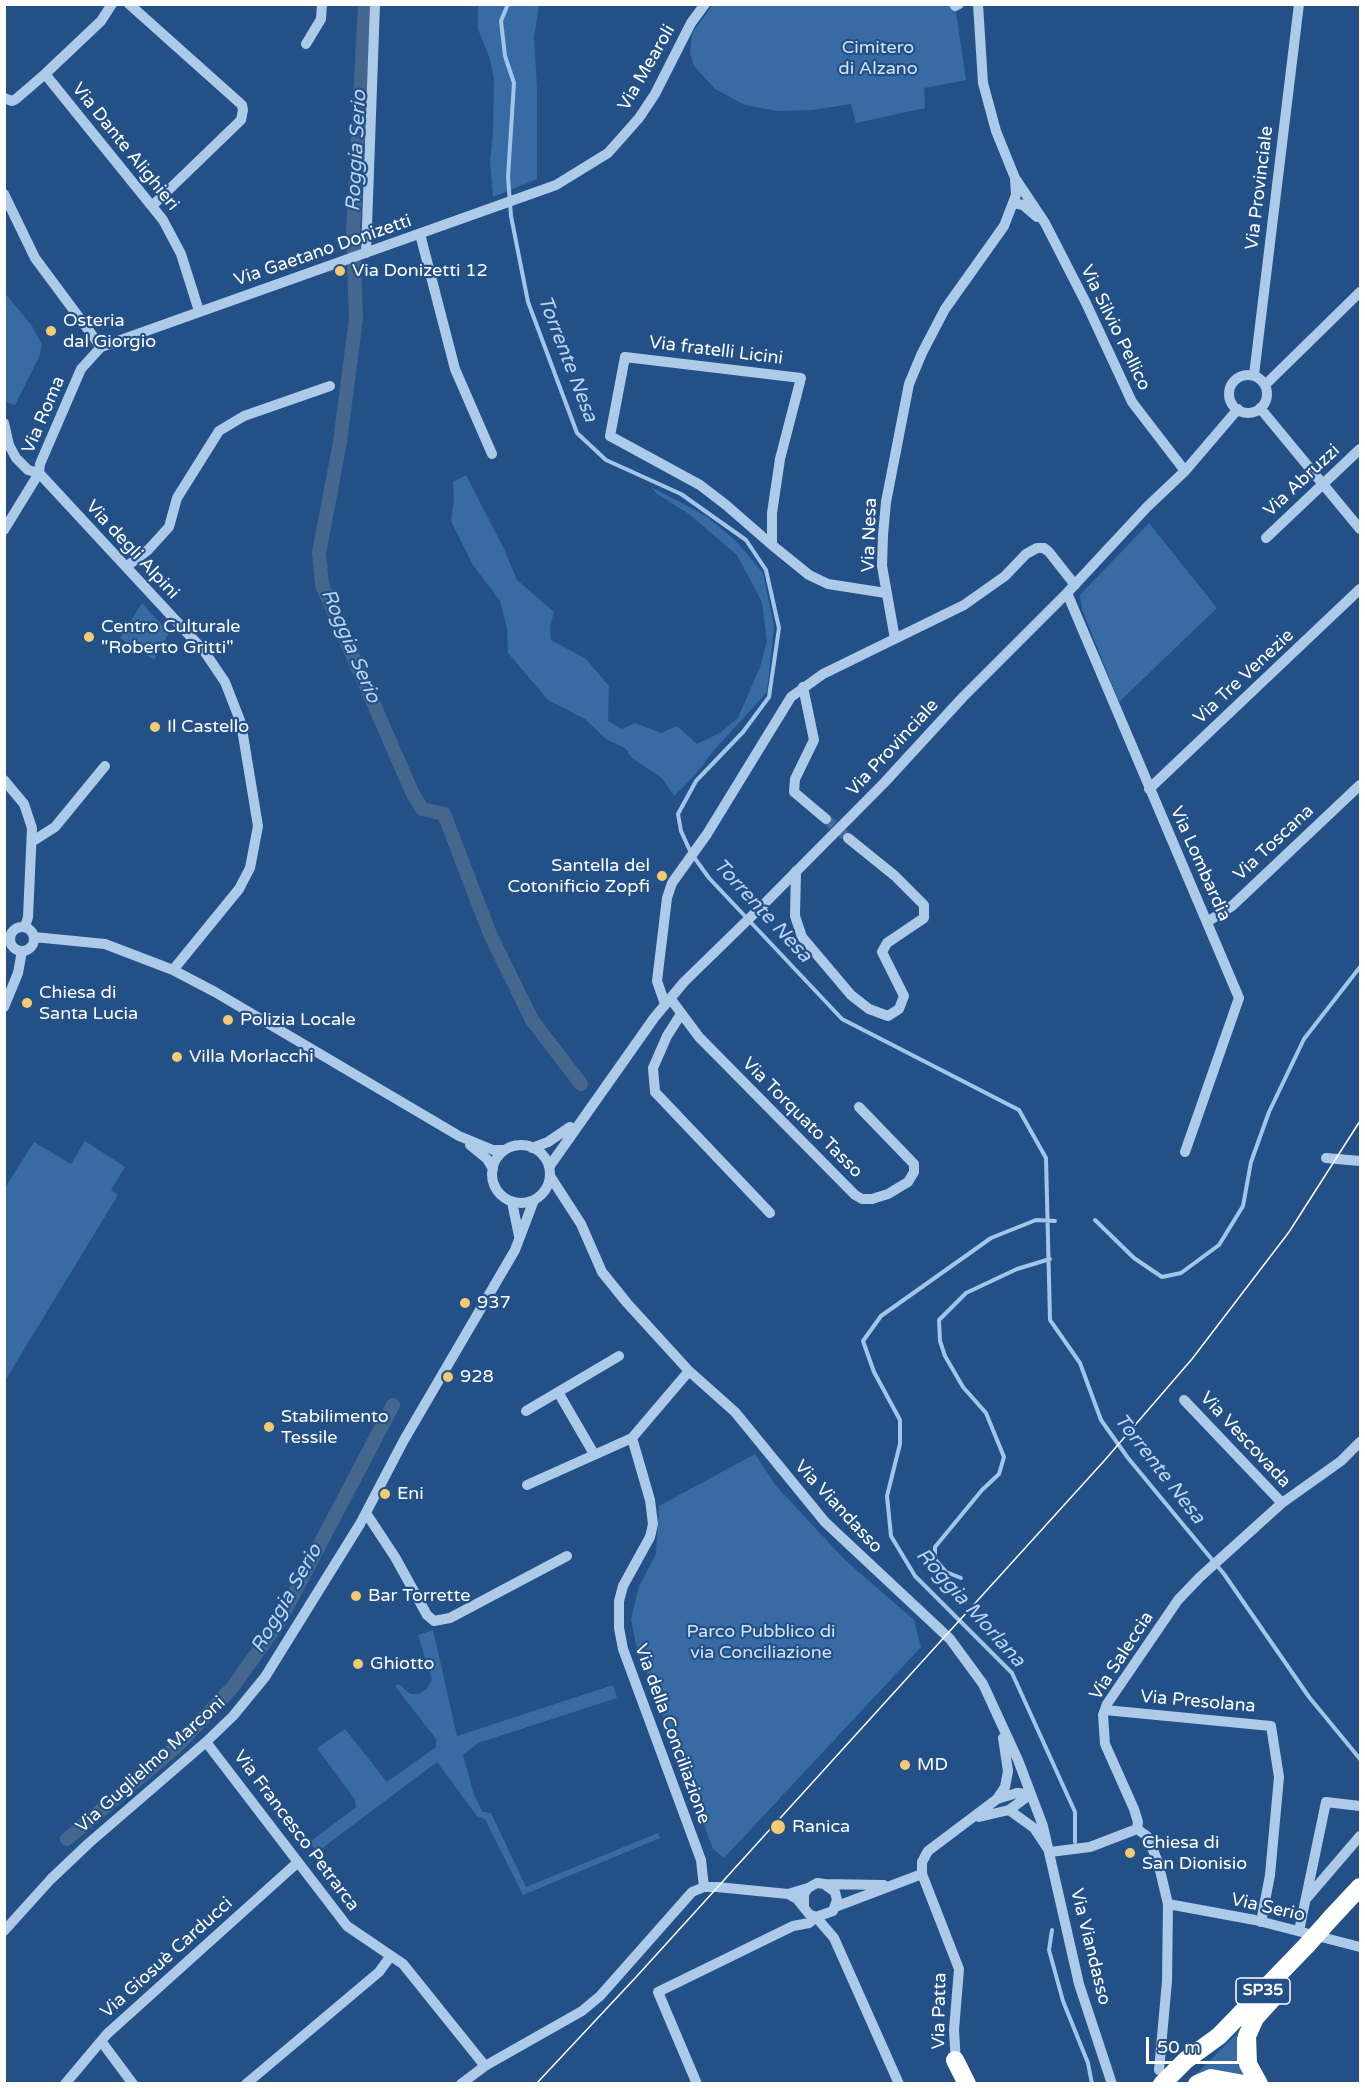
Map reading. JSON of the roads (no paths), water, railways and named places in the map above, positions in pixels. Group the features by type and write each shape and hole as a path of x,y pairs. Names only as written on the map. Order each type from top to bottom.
{"highway":[{"name":"SP35","path":"1174,2084 1189,2062 1219,2036 1308,1942 1336,1921 1360,1887"},
{"path":"1336,1921 1360,1902"},
{"path":"1259,2084 1248,2064 1247,2036 1255,2018 1308,1942"},
{"path":"955,2060 955,2084"},
{"path":"955,2060 967,2084"},
{"path":"1160,2077 1189,2062"},
{"path":"1197,2084 1211,2078 1244,2084"}],"street":[{"path":"4,98 12,101 16,99 45,74 101,21 112,4"},
{"path":"129,4 242,105 243,110 241,120 153,205"},
{"path":"306,44 321,19 322,4"},
{"path":"366,253 375,4"},
{"name":"Via Mearoli","path":"556,185 608,153 633,125 655,94 691,23 705,4"},
{"name":"Via Nesa","path":"895,639 882,566 886,502 909,384 945,309 1004,226 1014,203 1015,178 996,130 983,83 978,4"},
{"name":"Via Provinciale","path":"1254,375 1299,4"},
{"name":"Via Dante Alighieri","path":"45,74 153,205 181,254 199,311"},
{"name":"Via Silvio Pellico","path":"1015,178 1045,223 1086,303 1132,402 1185,471"},
{"name":"Via Gaetano Donizetti","path":"101,347 335,263 493,210 556,185"},
{"path":"4,194 35,258 101,347"},
{"name":"Via Silvio Pellico","path":"1014,203 1023,205 1045,223"},
{"path":"420,234 455,369 492,454"},
{"path":"1265,385 1360,292"},
{"name":"Via Roma","path":"4,530 39,472 40,464 81,369 101,347"},
{"name":"Via fratelli Licini","path":"772,545 772,513 780,459 801,378 625,357 610,436 700,485 772,545 809,575 828,584 886,593"},
{"path":"1254,375 1265,385 1267,397 1260,408 1248,412 1238,409 1230,399 1232,383 1240,376 1254,375"},
{"path":"126,567 148,550 169,527 177,498 219,431 244,416 330,386"},
{"path":"1260,408 1360,530"},
{"name":"Via Provinciale","path":"549,1172 582,1117 668,1001 1071,589 1147,507 1185,471 1238,409"},
{"name":"Via degli Alpini","path":"4,423 9,445 16,458 28,470 39,472 204,651 225,682 241,723 258,826 250,868 239,889 173,970"},
{"name":"Via Abruzzi","path":"1266,538 1360,449"},
{"name":"Via Lombardia","path":"895,639 964,605 1005,576 1026,554 1037,548 1044,548 1049,552 1071,589 1149,789 1239,998 1185,1152"},
{"name":"Via Tre Venezie","path":"1149,789 1360,589"},
{"path":"668,1001 657,981 667,898 672,883 701,842 791,697 823,674 895,639"},
{"path":"803,687 814,740 795,779 794,792 826,819"},
{"path":"33,841 55,827 105,766"},
{"path":"4,780 24,804 32,828 33,841 28,917 25,927 7,935 13,948 22,951 31,947 34,937"},
{"name":"Via Toscana","path":"1207,922 1232,906 1360,785"},
{"path":"796,871 794,905 798,930 802,937 844,987 869,1009 888,1016 899,1009 904,996 882,952 887,943 924,918 924,905 895,876 848,838"},
{"path":"25,927 34,937 105,944 173,970 215,992 459,1136 493,1150 505,1150 517,1146 532,1148 542,1155 549,1172 544,1192 568,1202"},
{"path":"4,1007 21,962 22,951"},
{"name":"Via Torquato Tasso","path":"668,1001 699,1037 855,1196 872,1199 888,1194 908,1182 914,1172 914,1164 859,1107"},
{"path":"681,1014 667,1036 653,1068 655,1092 770,1213"},
{"name":"Via Provinciale","path":"532,1148 559,1136 582,1117"},
{"path":"459,1136 487,1159 493,1168 496,1188 512,1202 519,1236"},
{"path":"493,1168 505,1150"},
{"path":"1326,1158 1360,1161"},
{"name":"Via Viandasso","path":"549,1172 581,1224 602,1272 689,1371 735,1412 805,1499 847,1545 950,1639 983,1684 996,1709 1031,1794 1050,1852 1079,1984 1112,2084"},
{"name":"Via Guglielmo Marconi","path":"4,1931 51,1879 89,1843 233,1716 265,1677 366,1513 404,1440 515,1250 534,1200 544,1192"},
{"path":"512,1202 534,1200"},
{"path":"526,1412 619,1356"},
{"path":"527,1485 632,1438 689,1371"},
{"path":"558,1392 594,1454"},
{"name":"Via Vescovada","path":"1184,1400 1282,1503"},
{"name":"Via della Conciliazione","path":"632,1438 650,1500 653,1524 650,1537 623,1586 619,1601 618,1628 622,1649 701,1860 704,1887"},
{"name":"Via Saleccia","path":"1137,1829 1138,1821 1134,1809 1105,1744 1105,1710 1178,1600 1226,1552 1282,1503 1341,1461 1360,1442"},
{"path":"366,1513 395,1557 430,1620 440,1622 450,1618 567,1556"},
{"path":"697,2084 658,1992 793,1926 809,1923 816,1917 834,1909 922,1874 922,1862 928,1851 997,1799 1005,1786 1008,1771 1007,1755 996,1709"},
{"name":"Via Presolana","path":"1105,1710 1271,1726 1279,1777 1270,1875 1261,1922"},
{"name":"Via Francesco Petrarca","path":"206,1742 347,1926 403,1964 412,1973 485,2066"},
{"path":"997,1799 1017,1793 1031,1794"},
{"path":"970,1821 986,1814 1009,1810 1031,1794"},
{"path":"1308,1942 1306,1899 1326,1802 1360,1806"},
{"path":"1009,1810 1034,1828 1050,1852 1090,1847 1137,1829 1147,1836 1158,1862 1168,1904 1167,1981 1160,2077"},
{"path":"1306,1899 1360,1836"},
{"name":"Via Giosuè Carducci","path":"65,2084 101,2041 297,1863"},
{"name":"Via Patta","path":"922,1874 958,1969 954,2030 955,2060 962,2084"},
{"path":"461,2084 485,2066 591,2003 692,1892 704,1887 788,1894 817,1883 890,1885"},
{"path":"824,1884 835,1892 834,1938"},
{"path":"793,1926 805,1909 804,1894 808,1888"},
{"path":"788,1894 816,1917 834,1938 899,2084"},
{"name":"Via Serio","path":"1168,1904 1261,1922 1308,1942 1360,1947"},
{"path":"246,2084 379,1972 390,1957"},
{"path":"101,2041 133,2084"}],"waterway":[{"name":"Roggia Serio","path":"365,4 353,234 356,318 340,442 319,553 322,585 412,792 422,809 444,814 490,934 532,1020 581,1084"},
{"name":"Torrente Nesa","path":"508,4 501,21 505,56 514,83 508,177 511,216 528,302 577,433 606,460 681,494 746,540 766,570 779,628 769,697 743,732 696,781 678,814 681,831 691,853 709,878 842,1019 1019,1110 1046,1158 1050,1320 1080,1363 1101,1420 1128,1458 1224,1574 1309,1697 1360,1759"},
{"name":"Roggia Morlana","path":"1095,1220 1134,1258 1162,1277 1181,1273 1219,1245 1243,1206 1251,1162 1269,1112 1304,1039 1360,967"},
{"name":"Roggia Morlana","path":"1055,1221 1036,1220 991,1238 881,1316 863,1341 874,1372 900,1420 900,1444 887,1496 891,1536 915,1576 1012,1673 1075,1812 1075,1842"},
{"path":"961,1578 946,1572 935,1559 935,1547 982,1490 999,1474 1004,1457 986,1413 963,1387 945,1356 940,1341 939,1320 966,1293 1017,1269 1050,1259"},
{"name":"Roggia Serio","path":"67,1839 177,1746 232,1688 279,1622 393,1405"},
{"name":"Roggia Morlana","path":"1052,1930 1049,1950 1063,2001 1088,2063 1092,2084"}],"tunnel":[{"path":"826,819 848,838"}],"tram line":[{"path":"536,2084 637,1976 1104,1461 1192,1359 1289,1232 1360,1121"}],"place":[{"name":"Via Donizetti 12","path":"340,271"},
{"name":"Osteria dal Giorgio","path":"51,331"},
{"name":"Centro Culturale \"Roberto Gritti\"","path":"89,637"},
{"name":"Il Castello","path":"155,727"},
{"name":"Santella del Cotonificio Zopfi","path":"662,876"},
{"name":"Chiesa di Santa Lucia","path":"27,1003"},
{"name":"Polizia Locale","path":"228,1020"},
{"name":"Villa Morlacchi","path":"177,1057"},
{"name":"937","path":"465,1303"},
{"name":"928","path":"448,1377"},
{"name":"Stabilimento Tessile","path":"269,1427"},
{"name":"Eni","path":"385,1494"},
{"name":"Bar Torrette","path":"356,1596"},
{"name":"Ghiotto","path":"358,1664"},
{"name":"MD","path":"905,1765"},
{"name":"Ranica","path":"778,1827"},
{"name":"Chiesa di San Dionisio","path":"1130,1853"}],"park label":[{"name":"Cimitero di Alzano","path":"878,58"},
{"name":"Parco Pubblico di via Conciliazione","path":"761,1642"}]}
